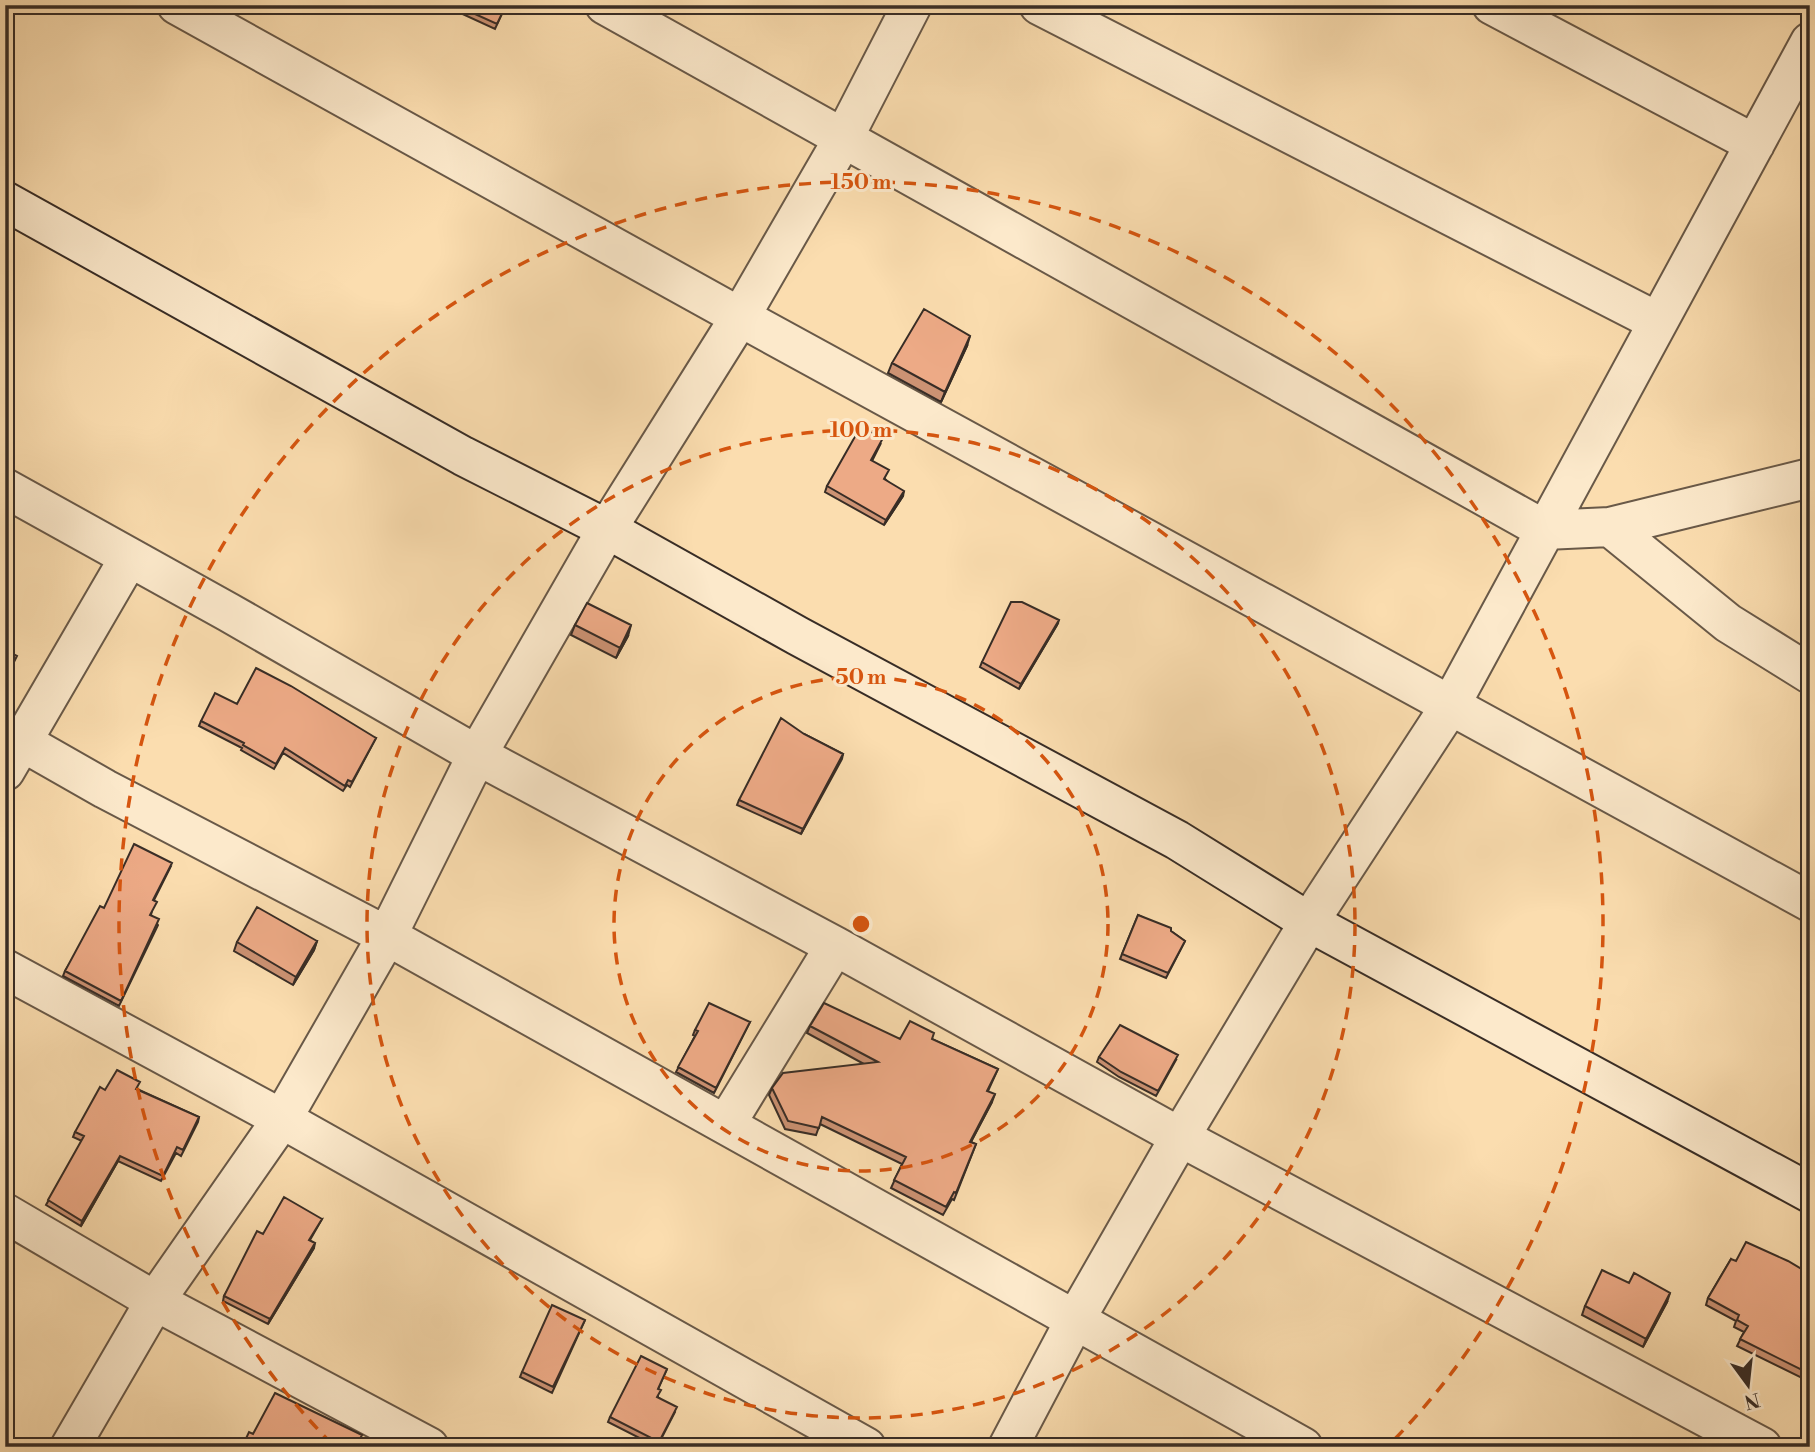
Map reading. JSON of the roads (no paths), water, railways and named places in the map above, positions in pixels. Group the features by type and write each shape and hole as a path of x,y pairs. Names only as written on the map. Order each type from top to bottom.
{"street":[{"path":"177,5 740,317 1810,902"},
{"path":"606,5 1545,530 1611,527 1810,478"},
{"path":"70,1447 155,1301 282,1119 387,936 477,755 607,529 740,317 843,139 912,5"},
{"path":"1039,5 1658,322"},
{"path":"1492,5 1755,144"},
{"path":"1008,1447 1074,1320 1180,1137 1309,922 1450,706 1810,42"},
{"path":"5,201 463,456 607,529 798,636 1177,840 1309,922 1810,1194"},
{"path":"5,488 477,755 835,946 1180,1137 1762,1447"},
{"path":"1611,527 1728,624 1810,674"},
{"path":"129,558 11,748 105,789 387,936 1303,1447"},
{"path":"726,1124 835,946"},
{"path":"5,969 282,1119 866,1447"},
{"path":"5,1213 155,1301 429,1447"}]}
